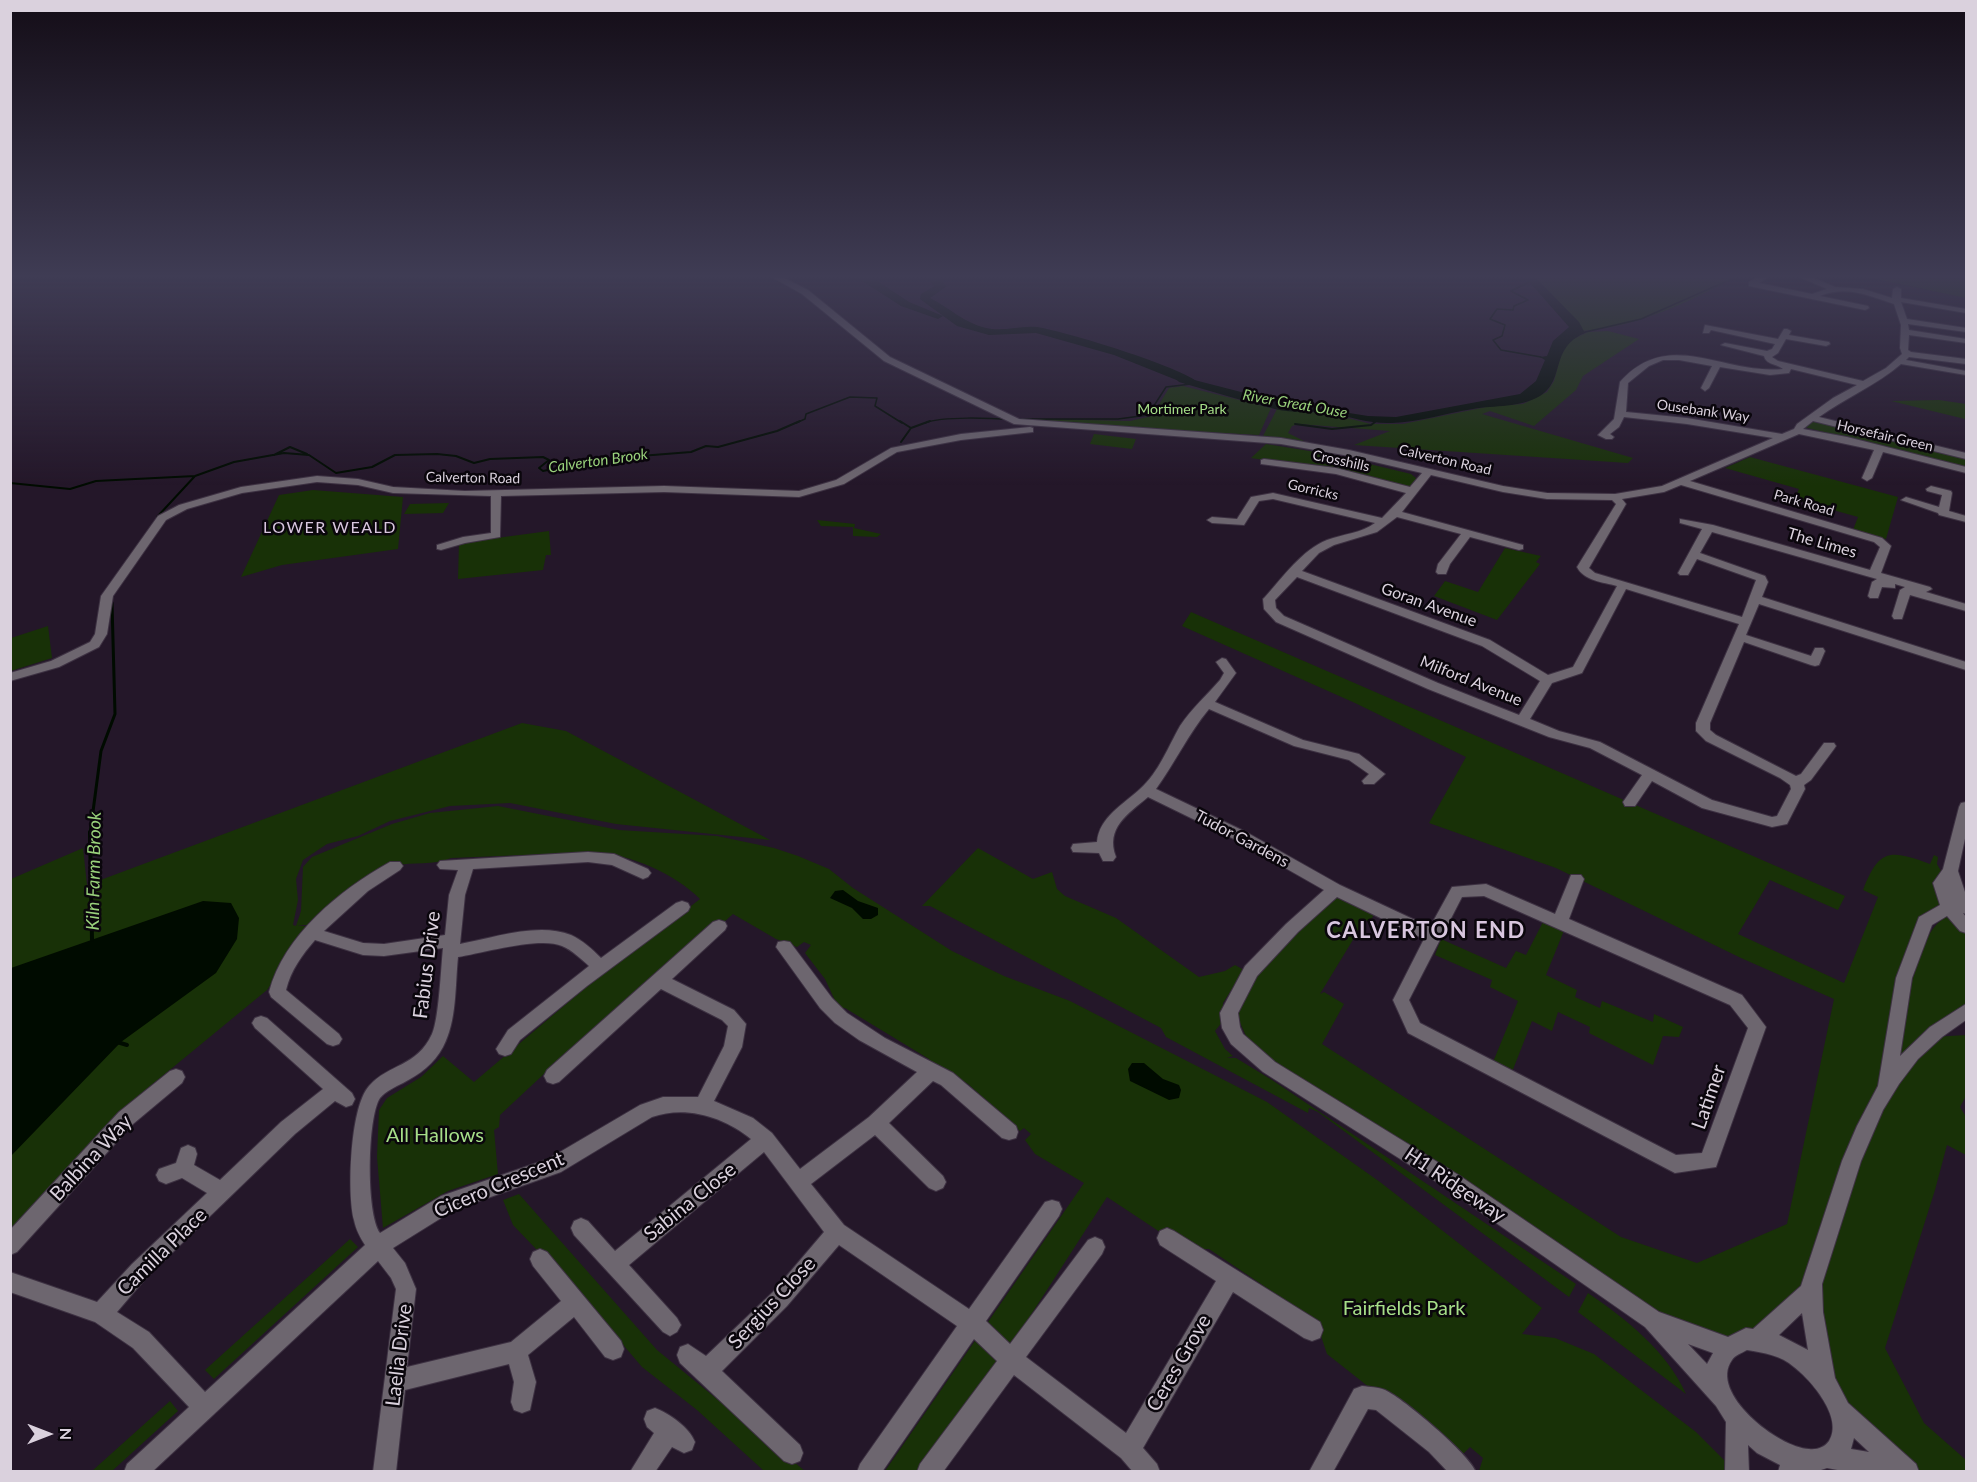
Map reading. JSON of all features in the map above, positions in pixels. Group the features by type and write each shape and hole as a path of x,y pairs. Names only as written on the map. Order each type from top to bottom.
{"street":[{"path":"870,346 887,360 951,388 1013,423"},
{"path":"1731,346 1768,354 1775,351 1778,346"},
{"path":"1903,346 1905,356 1916,366 1906,369 1953,375 1966,373"},
{"path":"1768,354 1768,358 1775,363 1865,384"},
{"path":"1905,356 1966,362"},
{"name":"Calverton Road","path":"10,677 55,663 95,644 101,634 107,596 162,518 183,507 241,490 317,479 358,482 422,492 496,494 664,489 799,494 840,482 894,450 1013,423 1281,441 1503,489 1547,496 1641,495 1682,482 1797,431 1800,426 1836,400 1865,384 1905,356"},
{"path":"1603,435 1613,430 1620,414 1625,392 1624,382 1650,362 1677,358 1761,373 1786,371 1788,366"},
{"path":"1705,388 1717,365"},
{"path":"1953,375 1966,381"},
{"name":"Ousebank Way","path":"1620,414 1687,421 1782,437"},
{"name":"Horsefair Green","path":"1813,418 1966,456"},
{"name":"Horsefair Green","path":"1797,431 1880,448 1966,470"},
{"path":"1867,478 1880,448"},
{"name":"Crosshills","path":"1264,462 1336,471 1412,491"},
{"name":"Milford Avenue","path":"1428,472 1395,513 1373,530 1330,543 1316,551 1269,599 1270,609 1280,619 1434,686 1522,721 1595,746 1707,804 1772,822 1782,819 1798,789 1796,783 1806,777 1828,746"},
{"name":"Park Road","path":"1682,482 1878,540 1886,546 1874,575"},
{"path":"1931,489 1947,494 1943,511"},
{"path":"441,547 463,540 496,535 496,494"},
{"name":"Gorricks","path":"1212,520 1240,523 1255,500 1273,496 1384,522"},
{"path":"1616,497 1621,504 1583,567 1591,575 1746,622"},
{"path":"1906,500 1966,519"},
{"path":"1395,513 1511,546"},
{"name":"The Limes","path":"1684,521 1926,588"},
{"path":"1684,573 1709,528"},
{"path":"1442,572 1444,564 1468,532"},
{"path":"1695,555 1761,578 1762,582 1703,723 1703,731 1711,738 1785,775 1796,783"},
{"name":"Goran Avenue","path":"1294,572 1486,643 1547,680"},
{"path":"1874,596 1878,582 1966,608"},
{"path":"1522,721 1547,680 1578,670 1623,585"},
{"path":"1898,616 1906,590"},
{"path":"1755,599 1966,666"},
{"path":"1740,637 1815,662"},
{"path":"1078,848 1105,852 1104,833 1128,807 1147,791 1166,765 1187,726 1226,682 1230,673 1222,662"},
{"path":"1206,703 1299,743 1354,757 1378,774 1369,781"},
{"path":"1629,802 1650,774"},
{"name":"Tudor Gardens","path":"1147,791 1241,836 1335,889 1434,936"},
{"path":"1966,807 1950,871 1941,883 1949,908 1966,927"},
{"path":"444,866 588,857 614,860 643,873"},
{"name":"Fabius Drive","path":"380,1245 366,1228 362,1204 363,1127 367,1103 374,1092 388,1081 406,1073 434,1049 442,1031 458,895 467,865"},
{"path":"333,1039 277,992 277,985 293,955 312,933 376,875 395,866"},
{"path":"1950,871 1956,891 1966,908"},
{"path":"1560,921 1576,879"},
{"name":"H1 Ridgeway","path":"1335,889 1292,928 1251,971 1229,1013 1231,1028 1237,1039 1254,1054 1453,1182 1652,1320 1722,1397"},
{"name":"Latimer","path":"1486,890 1560,921 1736,1000 1757,1027 1709,1161 1675,1164 1414,1028 1401,1000 1457,891 1486,890"},
{"path":"505,1049 514,1035 600,967 682,907"},
{"path":"1886,1084 1900,996 1925,921 1949,908"},
{"path":"553,1076 720,926"},
{"path":"312,933 363,949 384,951 542,937 562,938 600,967"},
{"path":"784,947 800,963 831,1009 845,1021 947,1079 1009,1132"},
{"path":"659,980 728,1015 737,1024 733,1047 703,1105"},
{"path":"1827,1457 1841,1444 1844,1424 1842,1413 1824,1378 1811,1291 1856,1146 1886,1084 1911,1056 1947,1023 1966,1011"},
{"name":"Camilla Place","path":"101,1314 139,1271 224,1192 288,1128 340,1095 261,1023"},
{"path":"797,1183 876,1123 931,1071"},
{"name":"Balbina Way","path":"10,1245 126,1118 176,1077"},
{"name":"Cicero Crescent","path":"146,1468 203,1406 380,1245 402,1229 448,1203 554,1166 646,1110 663,1105 703,1105 746,1124 765,1139 837,1232 973,1324 1011,1359 1129,1450 1149,1472"},
{"path":"876,1123 936,1182"},
{"name":"Sabina Close","path":"615,1263 765,1139"},
{"name":"Camilla Place","path":"179,1166 224,1192"},
{"path":"868,1472 1052,1209"},
{"path":"581,1228 670,1325"},
{"name":"Sergius Close","path":"706,1371 780,1299 837,1232"},
{"path":"1167,1238 1312,1330"},
{"name":"Laelia Drive","path":"380,1245 402,1272 406,1289 384,1472"},
{"path":"928,1472 1095,1247"},
{"path":"540,1258 613,1349"},
{"name":"Ceres Grove","path":"1129,1450 1230,1277"},
{"path":"10,1282 101,1314 141,1340 203,1406"},
{"path":"1758,1339 1811,1291"},
{"path":"396,1381 516,1351 575,1303"},
{"name":"H1 Ridgeway","path":"1652,1320 1728,1347"},
{"path":"1824,1378 1792,1351 1758,1339 1746,1339 1728,1347 1718,1363 1718,1384 1722,1397 1737,1421 1768,1448 1795,1466 1827,1457 1905,1470"},
{"path":"516,1351 525,1382 522,1402"},
{"path":"688,1355 792,1453"},
{"path":"1320,1472 1362,1397 1380,1399 1437,1444 1465,1472"},
{"path":"1842,1413 1905,1470"},
{"path":"1737,1421 1737,1472"},
{"path":"641,1472 670,1430"}],"green space":[{"path":"1566,346 1628,346 1583,376 1576,390 1534,426 1490,411 1482,414 1633,458 1628,463 1354,445 1390,431 1299,424 1292,426 1288,433 1306,442 1263,436 1277,409 1331,414 1371,424 1403,424 1491,406 1523,404 1547,392 1554,381 1560,358"},
{"name":"Mortimer Park","path":"1183,386 1271,408 1259,435 1040,423 1040,419 1130,421 1152,416 1169,388"},
{"path":"1939,400 1966,404 1965,419 1891,401"},
{"path":"1814,420 1966,457 1966,468 1804,427"},
{"path":"1094,434 1136,439 1132,449 1090,444"},
{"path":"1266,444 1328,454 1411,474 1417,479 1410,487 1335,471 1251,458"},
{"path":"1750,457 1898,497 1886,539 1853,530 1858,517 1794,499 1799,489 1725,468"},
{"path":"313,490 403,497 398,549 282,565 241,577 279,495"},
{"path":"449,503 443,513 404,514 410,504"},
{"path":"817,520 855,524 854,528 881,534 877,537 853,536 853,527 821,526"},
{"path":"549,531 551,555 546,555 543,570 458,579 459,543"},
{"path":"1505,548 1541,556 1536,562 1540,564 1497,620 1434,596 1445,581 1478,592"},
{"path":"1191,612 1845,896 1838,910 1770,880 1738,934 1844,983 1878,897 1863,890 1874,867 1887,856 1904,856 1930,864 1934,855 1938,857 1937,864 1966,915 1966,922 1952,906 1916,930 1911,984 1928,936 1949,915 1966,932 1966,1011 1947,1023 1933,1037 1966,1035 1966,1096 1960,1107 1966,1117 1966,1155 1947,1145 1885,1348 1924,1423 1966,1460 1966,1471 1902,1471 1842,1412 1811,1292 1736,1342 1652,1320 1254,1054 1233,1007 1257,976 1335,889 1434,936 1374,915 1369,922 1365,920 1320,994 1324,992 1344,1004 1322,1044 1621,1237 1697,1263 1787,1224 1834,999 1741,958 1556,868 1429,823 1466,757 1355,703 1182,626"},
{"path":"48,626 52,658 11,671 11,638"},
{"path":"522,723 566,731 770,840 616,824 510,803 450,806 390,821 358,836 327,844 303,860 296,879 298,900 293,925 296,926 301,911 303,867 312,857 392,824 430,813 498,806 619,830 717,836 774,848 798,856 829,869 853,888 952,951 1004,976 1070,1001 1267,1102 1380,1182 1542,1308 1522,1334 1555,1338 1594,1354 1696,1432 1729,1465 1728,1471 1479,1471 1483,1458 1470,1447 1464,1453 1455,1455 1327,1354 1316,1321 1209,1249 1202,1249 1163,1234 1107,1197 930,1471 885,1471 1084,1183 1035,1154 1025,1140 1031,1134 1024,1128 1020,1131 968,1084 929,1064 929,1059 845,1008 839,1009 825,979 805,953 811,945 804,942 797,947 776,939 733,914 553,1076 545,1073 500,1115 499,1127 494,1130 498,1174 448,1191 383,1228 377,1157 379,1110 387,1098 421,1077 443,1056 474,1082 585,988 700,899 678,881 652,867 609,854 585,853 554,858 548,854 451,858 437,862 395,866 321,925 297,925 310,927 267,990 132,1101 11,1232 11,879 83,848 87,885"},
{"path":"978,848 1033,879 1052,872 1057,889 1065,896 1116,918 1199,977 1225,971 1235,965 1244,970 1223,1003 1223,1021 1215,1031 1225,1049 1233,1056 1227,1058 1236,1058 1272,1080 1576,1284 1569,1297 1318,1112 1309,1108 1308,1113 1166,1037 1161,1028 930,906 922,906"},
{"path":"1544,920 1565,928 1546,975 1577,990 1575,997 1600,1008 1602,1001 1653,1022 1654,1014 1683,1027 1679,1037 1663,1036 1653,1065 1589,1033 1590,1027 1558,1012 1552,1031 1532,1021 1512,1072 1493,1062 1518,1001 1490,987 1492,980 1435,955 1441,939 1506,968 1516,951 1526,955"},
{"path":"519,1194 657,1350 805,1471 764,1471 697,1410 642,1367 585,1300 513,1225 503,1200"},
{"path":"350,1239 358,1247 214,1379 205,1370"},
{"path":"1588,1293 1631,1325 1657,1350 1678,1378 1686,1394 1578,1312"},
{"path":"170,1401 178,1411 112,1471 92,1471"}],"shaded area":[{"path":"1551,346 1567,346 1553,382 1540,396 1532,400 1507,406 1473,409 1392,423 1361,420 1330,413 1275,409 1179,382 1171,374 1280,402 1368,416 1396,417 1520,394 1536,381 1545,360 1540,357 1547,356"},
{"path":"843,890 858,901 878,908 878,915 871,919 863,919 852,908 830,898 835,891"},
{"path":"203,901 231,903 239,918 237,939 216,973 121,1042 11,1156 11,968"},
{"path":"1132,1063 1144,1063 1163,1079 1179,1085 1181,1090 1179,1098 1169,1100 1130,1081 1128,1069"}],"waterway":[{"name":"River Great Ouse","path":"1094,346 1118,353 1193,383"},
{"path":"1498,346 1501,350 1541,357"},
{"name":"Calverton Brook","path":"1019,419 1118,419 1148,415 1166,387 1191,384"},
{"name":"Calverton Brook","path":"796,423 805,419 806,414 850,397 877,398 875,406 902,423"},
{"name":"Calverton Brook","path":"925,423 955,418 1010,420"},
{"name":"Calverton Brook","path":"275,455 309,455 336,473 372,467 395,455 437,454 456,456 474,463 490,459 543,457 549,460 539,468 543,471 602,459 691,452 706,446 718,447 777,431 800,421"},
{"name":"Calverton Brook","path":"900,421 911,428"},
{"name":"Calverton Brook","path":"911,428 930,421"},
{"path":"1295,424 1332,429 1371,425 1375,422"},
{"name":"Calverton Brook","path":"901,442 911,428"},
{"path":"275,455 290,447 307,454"},
{"name":"Calverton Brook","path":"195,476 234,462 275,455"},
{"name":"Calverton Brook","path":"10,483 70,489 96,481 195,476"},
{"name":"Kiln Farm Brook","path":"157,517 195,476"},
{"name":"Kiln Farm Brook","path":"112,598 112,603"},
{"name":"Kiln Farm Brook","path":"90,834 101,751 115,714 112,603"},
{"name":"Kiln Farm Brook","path":"90,834 92,940"},
{"path":"117,1042 127,1045"}],"district":[{"name":"LOWER WEALD","path":"330,528"},
{"name":"CALVERTON END","path":"1426,931"}],"park label":[{"name":"All Hallows","path":"435,1136"},
{"name":"Fairfields Park","path":"1404,1309"}]}
